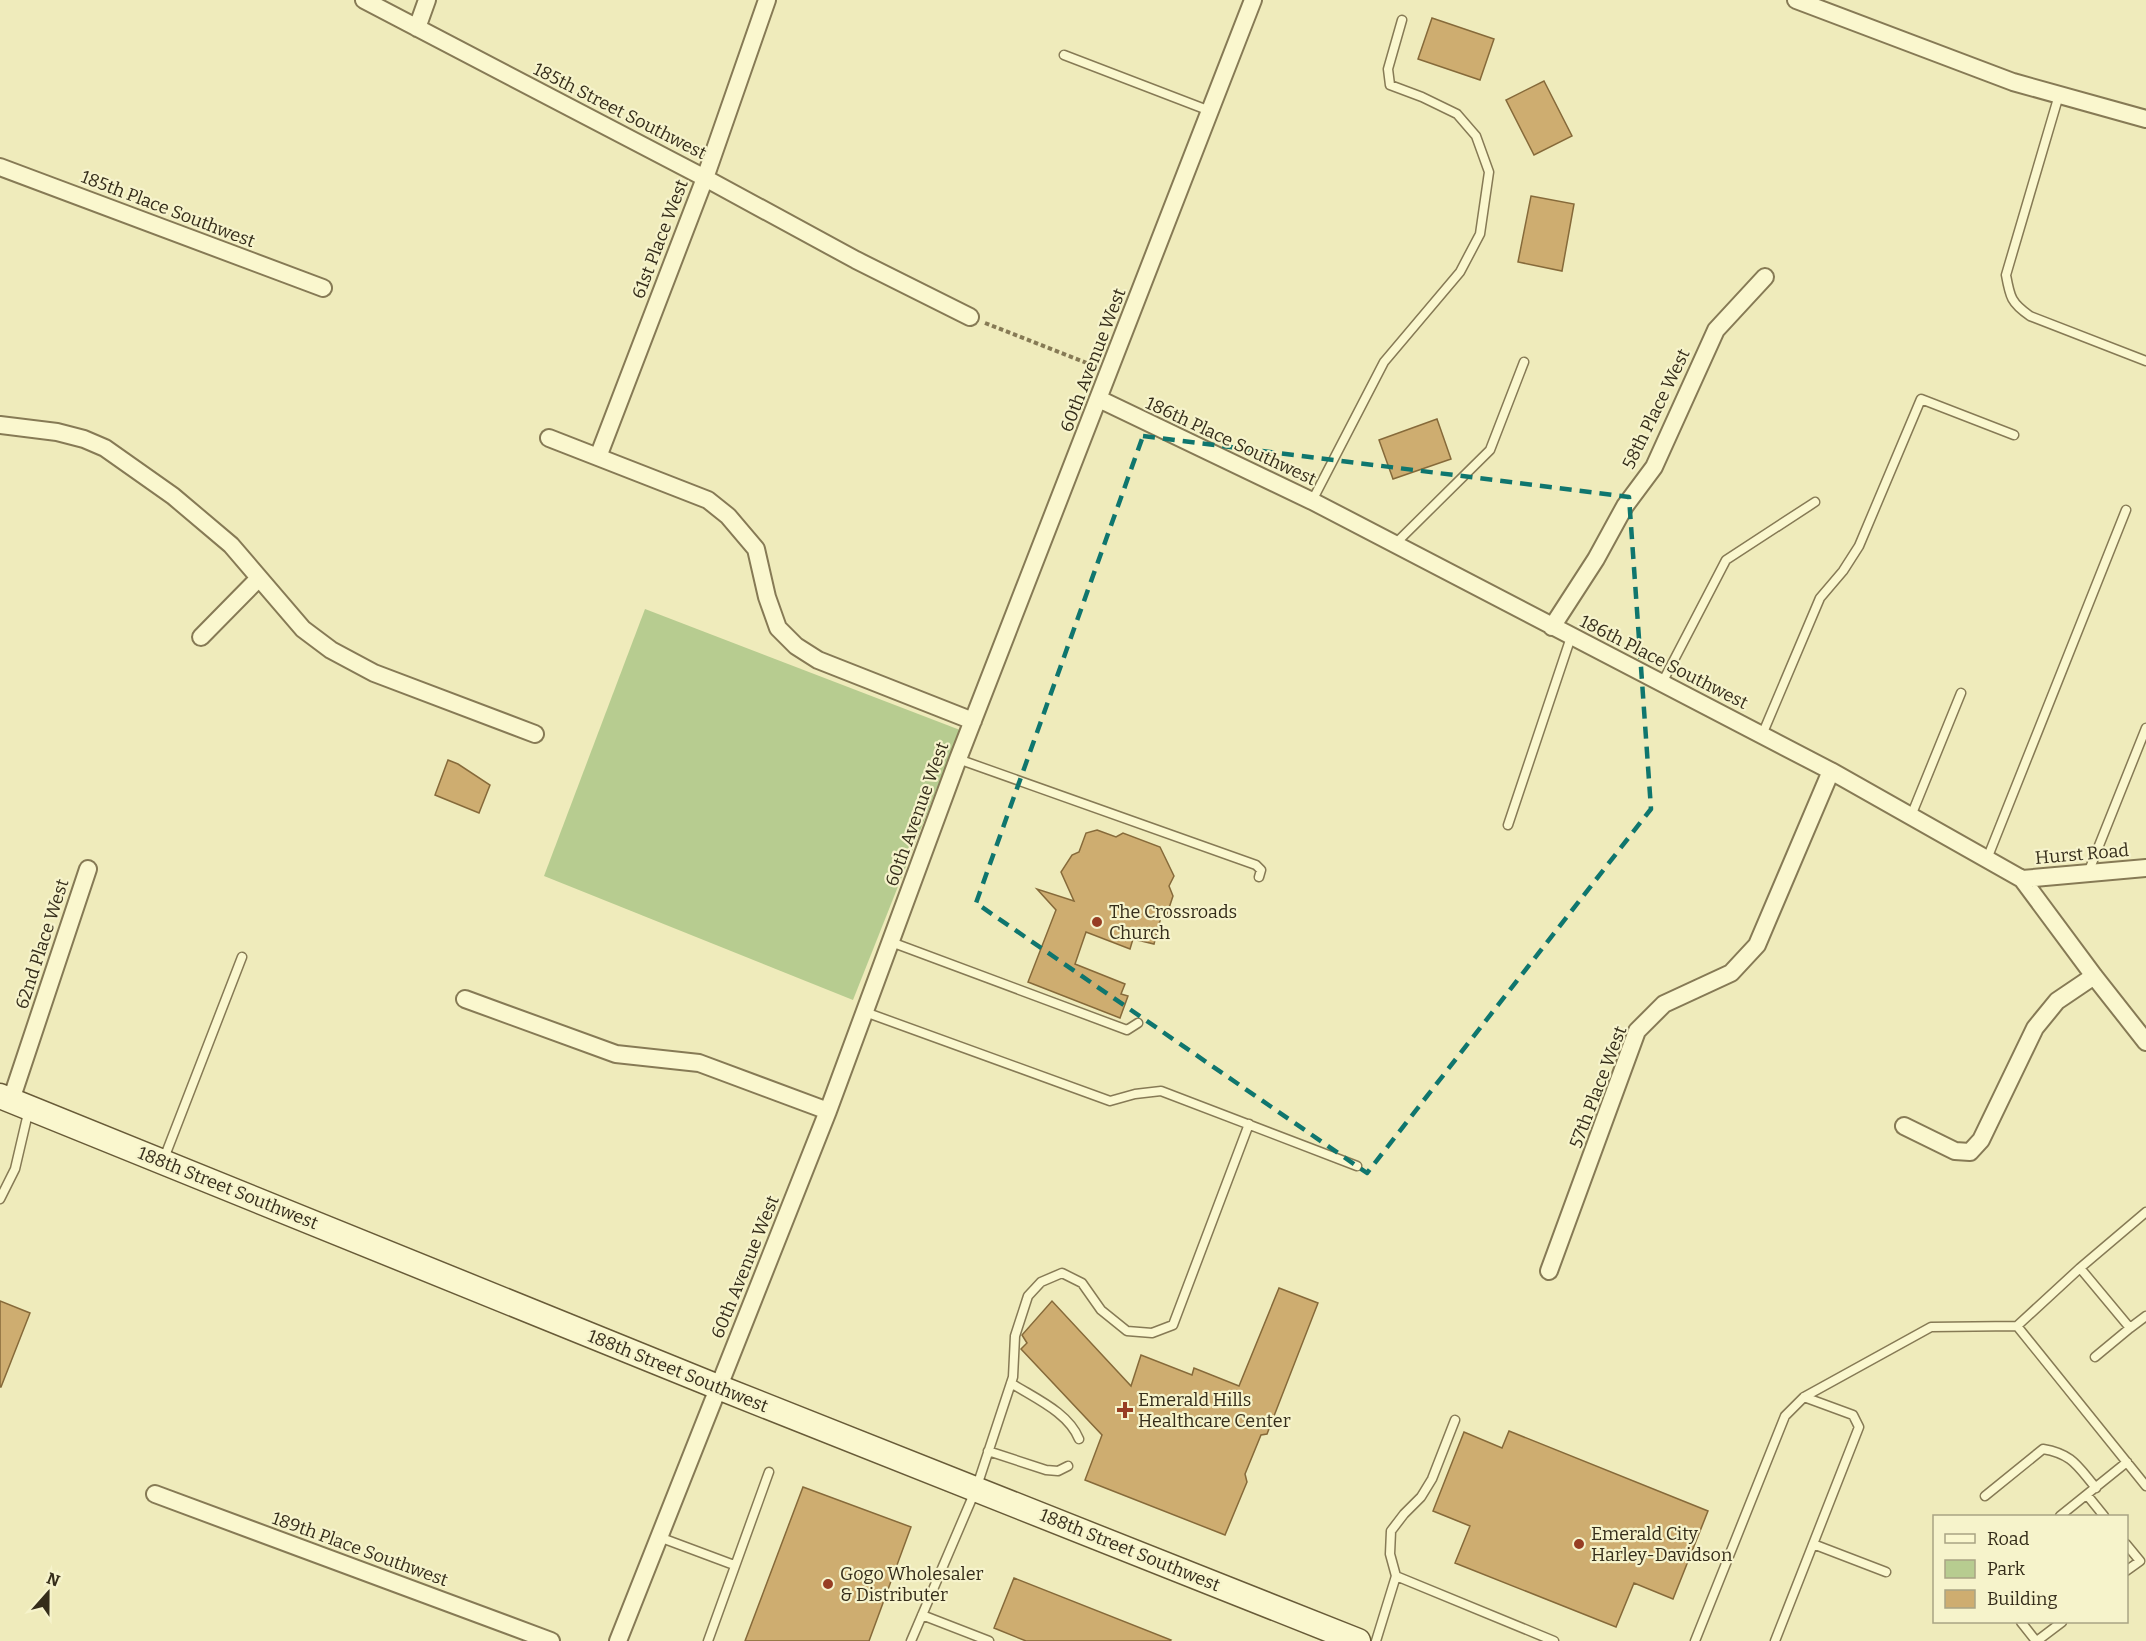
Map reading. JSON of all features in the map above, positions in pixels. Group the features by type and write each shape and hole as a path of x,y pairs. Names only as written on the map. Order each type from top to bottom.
{"street":[{"name":"185th Street Southwest","path":"364,0 705,178 856,260 970,317"},
{"path":"417,28 427,0"},
{"name":"61st Place West","path":"598,457 705,178 768,0"},
{"name":"60th Avenue West","path":"618,1641 828,1111 958,759 1253,0"},
{"path":"1796,0 1817,4 2013,82 2146,119"},
{"name":"185th Place Southwest","path":"0,167 323,288"},
{"name":"58th Place West","path":"1552,627 1596,559 1625,506 1654,467 1716,330 1765,277"},
{"name":"186th Place Southwest","path":"1099,399 1312,501 1395,544 1831,771 2022,879 2146,1042"},
{"path":"0,426 57,432 84,439 105,448 182,503 231,545 303,629 331,650 374,673 535,734"},
{"path":"549,438 708,500 728,516 756,549 767,597 778,628 796,646 818,660 973,721"},
{"path":"201,637 259,578"},
{"name":"57th Place West","path":"1549,1271 1637,1031 1664,1004 1731,973 1757,945 1831,771"},
{"name":"Hurst Road","path":"2022,879 2146,868"},
{"name":"62nd Place West","path":"13,1101 88,869"},
{"path":"1904,1126 1955,1151 1970,1152 1981,1140 2035,1028 2057,1001 2094,976"},
{"path":"465,999 616,1054 699,1063 828,1111"},
{"name":"188th Street Southwest","path":"13,1101 717,1387 1358,1641"},
{"name":"189th Place Southwest","path":"155,1494 551,1641"}],"lane":[{"path":"1312,501 1384,362 1460,272 1480,234 1489,172 1476,136 1457,114 1390,85 1388,69 1402,20"},
{"path":"1064,56 1210,111"},
{"path":"2059,95 2006,275 2009,293 2015,306 2030,316 2146,360"},
{"path":"1395,544 1490,450 1524,362"},
{"path":"1762,735 1820,598 1843,571 1859,546 1920,399 2014,435"},
{"path":"1662,683 1726,560 1815,502"},
{"path":"1987,860 2126,510"},
{"path":"1508,825 1571,637"},
{"path":"1911,816 1961,693"},
{"path":"2088,873 2146,728"},
{"path":"958,759 1256,865 1261,870 1259,877"},
{"path":"891,942 1127,1030 1137,1023"},
{"path":"163,1162 242,957"},
{"path":"864,1012 1110,1101 1135,1094 1161,1091 1357,1166"},
{"path":"0,1199 15,1169 13,1101"},
{"path":"911,1641 976,1489 1013,1377 1015,1336 1028,1296 1041,1282 1062,1273 1082,1283 1101,1310 1127,1331 1152,1333 1173,1325 1249,1124"},
{"path":"1695,1641 1785,1416 1804,1397 1931,1327 2017,1326 2146,1212"},
{"path":"2080,1268 2130,1328"},
{"path":"2095,1357 2146,1316"},
{"path":"2017,1326 2146,1486"},
{"path":"1011,1383 1064,1418 1074,1427 1079,1439"},
{"path":"1775,1641 1859,1427 1853,1415 1804,1397"},
{"path":"1376,1641 1396,1576 1390,1554 1391,1531 1421,1497 1432,1479 1455,1420"},
{"path":"1985,1496 2043,1449 2057,1451 2069,1457 2096,1488"},
{"path":"988,1451 1046,1470 1058,1471 1068,1466"},
{"path":"2061,1515 2127,1462"},
{"path":"708,1641 769,1472"},
{"path":"2087,1495 2103,1515"},
{"path":"659,1537 734,1565"},
{"path":"1813,1544 1886,1572"},
{"path":"2128,1545 2140,1561 2128,1570"},
{"path":"1396,1576 1554,1641"},
{"path":"922,1615 989,1641"},
{"path":"2022,1623 2037,1641 2061,1623"}],"path":[{"path":"970,317 1110,372"}],"highlighted area":[{"path":"1143,436 1629,497 1651,809 1367,1173 976,903"}],"green space":[{"path":"645,609 960,730 853,1000 544,876"}],"building":[{"path":"1432,18 1494,39 1480,80 1418,59"},
{"path":"1544,81 1572,136 1534,155 1506,100"},
{"path":"1531,196 1574,204 1562,271 1518,262"},
{"path":"1437,419 1451,459 1393,479 1379,440"},
{"path":"448,760 490,785 479,813 435,795"},
{"name":"The Crossroads Church","path":"1097,830 1116,837 1123,833 1160,847 1174,876 1169,886 1173,896 1166,917 1161,917 1154,944 1133,939 1130,949 1086,932 1075,964 1125,984 1121,994 1128,996 1120,1018 1028,982 1056,910 1037,889 1074,901 1061,872 1072,855 1079,852 1086,833"},
{"name":"Emerald Hills Healthcare Center","path":"1279,1288 1318,1303 1267,1434 1261,1435 1245,1474 1247,1482 1225,1535 1085,1480 1102,1435 1021,1349 1027,1343 1022,1335 1052,1301 1131,1386 1141,1355 1192,1375 1194,1368 1239,1386"},
{"path":"0,1301 30,1313 1,1387 0,1387"},
{"name":"Emerald City Harley-Davidson","path":"1509,1431 1708,1511 1673,1599 1634,1583 1616,1627 1455,1563 1470,1526 1433,1511 1464,1432 1502,1448"},
{"name":"Gogo Wholesaler & Distributer","path":"803,1487 911,1527 869,1641 745,1641"},
{"path":"1014,1578 1171,1640 1026,1641 994,1628"}],"place":[{"name":"The Crossroads Church","path":"1097,922"},
{"name":"Emerald Hills Healthcare Center","path":"1125,1410"},
{"name":"Emerald City Harley-Davidson","path":"1579,1544"},
{"name":"Gogo Wholesaler & Distributer","path":"828,1584"}]}
